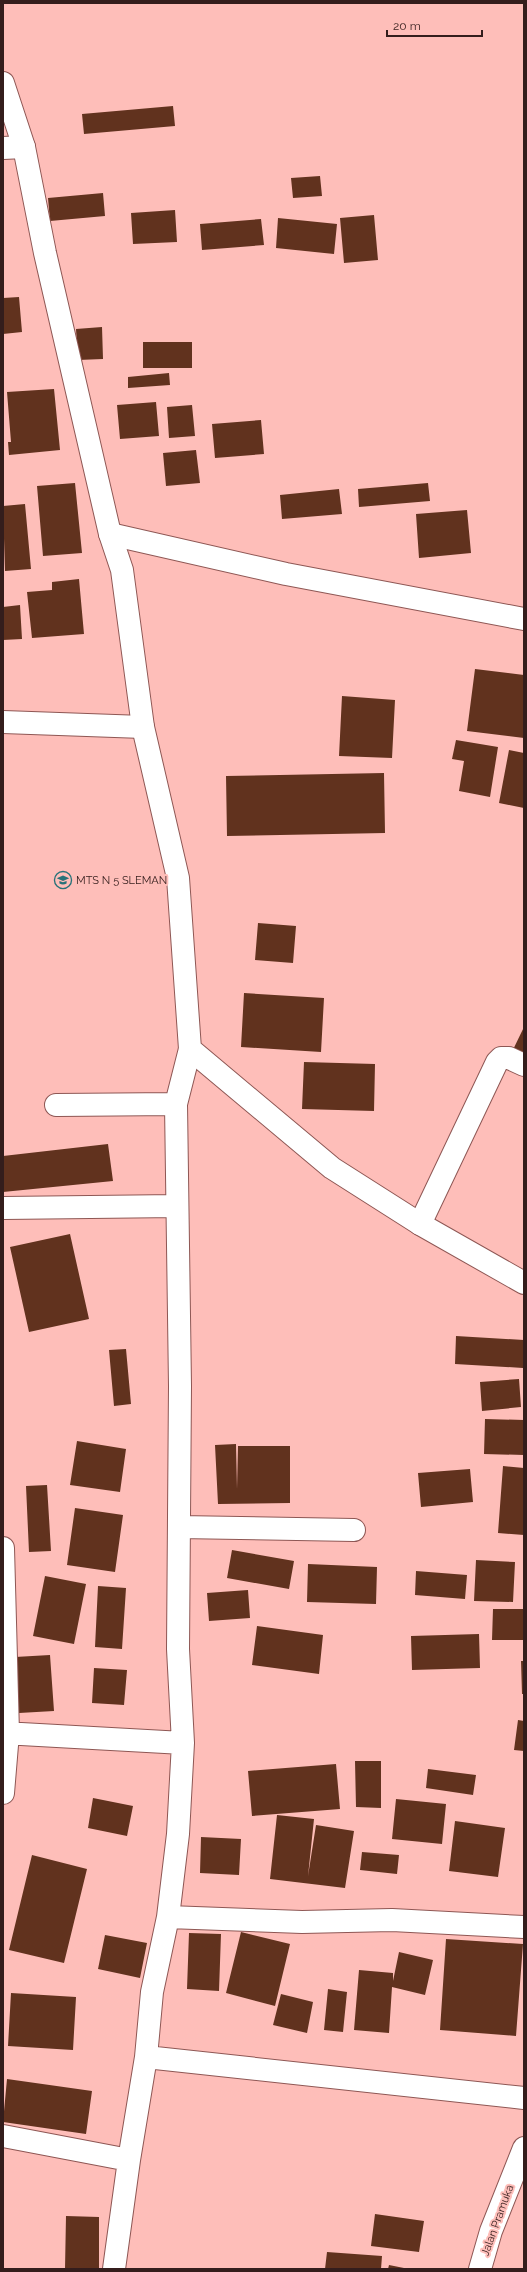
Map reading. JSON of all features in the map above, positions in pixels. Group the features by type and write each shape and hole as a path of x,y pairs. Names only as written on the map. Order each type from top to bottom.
{"street":[{"path":"3,83 14,148 45,253 110,534 122,570 143,727 178,878 190,1049 176,1104 180,1386 178,1649 183,1743 178,1834 168,1917 152,1992 146,2057 129,2160 114,2269"},
{"path":"110,534 286,574 524,619"},
{"path":"3,722 143,727"},
{"path":"190,1049 332,1168 420,1224 524,1283"},
{"path":"420,1224 497,1062 501,1058 509,1058 524,1065"},
{"path":"56,1105 176,1104"},
{"path":"3,1208 177,1206"},
{"path":"179,1527 354,1530"},
{"path":"3,1548 5,1733 3,1793"},
{"path":"5,1733 183,1743"},
{"path":"168,1917 302,1922 392,1920 524,1927"},
{"path":"146,2057 524,2098"},
{"path":"3,2136 129,2160"},
{"name":"Jalan Pramuka","path":"480,2269 491,2232 524,2148"}],"building":[{"path":"173,106 175,126 84,134 82,114"},
{"path":"320,176 322,196 293,198 291,178"},
{"path":"103,193 105,216 50,221 48,198"},
{"path":"175,210 177,242 133,244 131,213"},
{"path":"374,215 378,260 344,263 340,218"},
{"path":"278,218 337,224 334,254 276,248"},
{"path":"261,219 264,245 202,250 200,224"},
{"path":"19,297 22,332 3,334 3,298"},
{"path":"102,327 103,359 78,360 76,329"},
{"path":"143,342 192,342 192,368 143,368"},
{"path":"169,373 170,385 128,388 128,377"},
{"path":"54,389 60,450 9,455 8,442 11,442 7,392"},
{"path":"156,402 159,436 120,439 117,405"},
{"path":"192,405 195,436 169,438 167,407"},
{"path":"261,420 264,454 215,458 212,424"},
{"path":"196,450 200,483 166,486 163,453"},
{"path":"75,483 82,553 43,556 37,486"},
{"path":"428,483 430,501 359,507 358,489"},
{"path":"339,489 342,514 282,519 280,495"},
{"path":"25,504 31,569 5,571 3,506"},
{"path":"467,510 471,553 419,558 416,514"},
{"path":"79,579 84,634 32,638 27,592 52,590 52,582"},
{"path":"20,605 22,639 3,640 3,607"},
{"path":"475,669 524,675 524,738 467,731"},
{"path":"342,696 395,700 392,758 339,756"},
{"path":"456,740 498,747 490,797 459,791 464,761 452,759"},
{"path":"509,750 524,753 524,808 499,803"},
{"path":"384,773 385,833 227,836 226,776"},
{"path":"258,923 296,926 293,963 255,960"},
{"path":"244,993 324,998 321,1052 241,1047"},
{"path":"524,1027 524,1064 509,1058"},
{"path":"304,1062 375,1064 374,1111 302,1109"},
{"path":"108,1144 113,1181 3,1192 3,1156"},
{"path":"70,1234 89,1319 29,1332 10,1247"},
{"path":"456,1336 524,1340 523,1368 455,1364"},
{"path":"126,1349 131,1404 114,1406 109,1350"},
{"path":"519,1379 521,1407 482,1411 480,1382"},
{"path":"485,1419 524,1420 524,1455 484,1454"},
{"path":"77,1441 126,1449 120,1492 70,1485"},
{"path":"236,1444 237,1489 238,1446 290,1446 290,1503 218,1504 215,1445"},
{"path":"503,1466 524,1468 524,1535 498,1533"},
{"path":"470,1469 473,1502 421,1507 418,1473"},
{"path":"47,1485 51,1551 29,1552 26,1486"},
{"path":"75,1508 123,1515 115,1572 67,1565"},
{"path":"232,1550 294,1561 289,1589 227,1578"},
{"path":"476,1560 515,1562 513,1602 474,1601"},
{"path":"308,1564 377,1567 376,1604 307,1602"},
{"path":"416,1571 467,1575 465,1599 415,1595"},
{"path":"45,1576 86,1584 74,1644 33,1636"},
{"path":"98,1586 126,1588 122,1649 95,1647"},
{"path":"248,1590 250,1618 209,1621 207,1593"},
{"path":"493,1609 524,1609 524,1640 492,1640"},
{"path":"257,1626 323,1635 319,1674 252,1665"},
{"path":"479,1634 480,1668 412,1670 411,1636"},
{"path":"50,1655 54,1711 19,1713 15,1657"},
{"path":"521,1661 524,1661 524,1694 522,1694"},
{"path":"94,1668 127,1670 124,1705 92,1703"},
{"path":"518,1720 524,1721 524,1751 514,1750"},
{"path":"355,1761 381,1761 381,1808 356,1807"},
{"path":"336,1764 340,1809 252,1816 248,1771"},
{"path":"428,1769 476,1775 473,1795 426,1788"},
{"path":"93,1798 133,1806 127,1836 88,1828"},
{"path":"396,1799 446,1804 442,1844 392,1839"},
{"path":"277,1815 314,1819 308,1876 316,1825 354,1831 345,1888 270,1879"},
{"path":"455,1821 505,1828 498,1877 449,1871"},
{"path":"201,1837 241,1839 239,1875 200,1873"},
{"path":"362,1852 399,1855 397,1874 360,1870"},
{"path":"32,1855 87,1869 64,1963 9,1950"},
{"path":"241,1932 290,1944 275,2006 226,1993"},
{"path":"189,1933 221,1934 219,1991 187,1989"},
{"path":"105,1935 147,1943 140,1978 98,1969"},
{"path":"446,1939 523,1944 516,2036 440,2030"},
{"path":"399,1952 433,1960 425,1995 392,1987 389,2033 354,2030 359,1970 393,1973 393,1981"},
{"path":"328,1989 347,1992 343,2032 324,2030"},
{"path":"11,1993 76,1997 73,2050 8,2046"},
{"path":"281,1994 313,2002 307,2033 273,2025"},
{"path":"7,2079 92,2091 86,2134 3,2122"},
{"path":"375,2214 424,2221 419,2252 371,2246"},
{"path":"66,2216 99,2217 99,2269 65,2269"},
{"path":"327,2252 382,2256 381,2269 325,2269"},
{"path":"389,2265 404,2268 404,2269 388,2269"}],"place":[{"name":"MTS N 5 SLEMAN","path":"63,880"}]}
